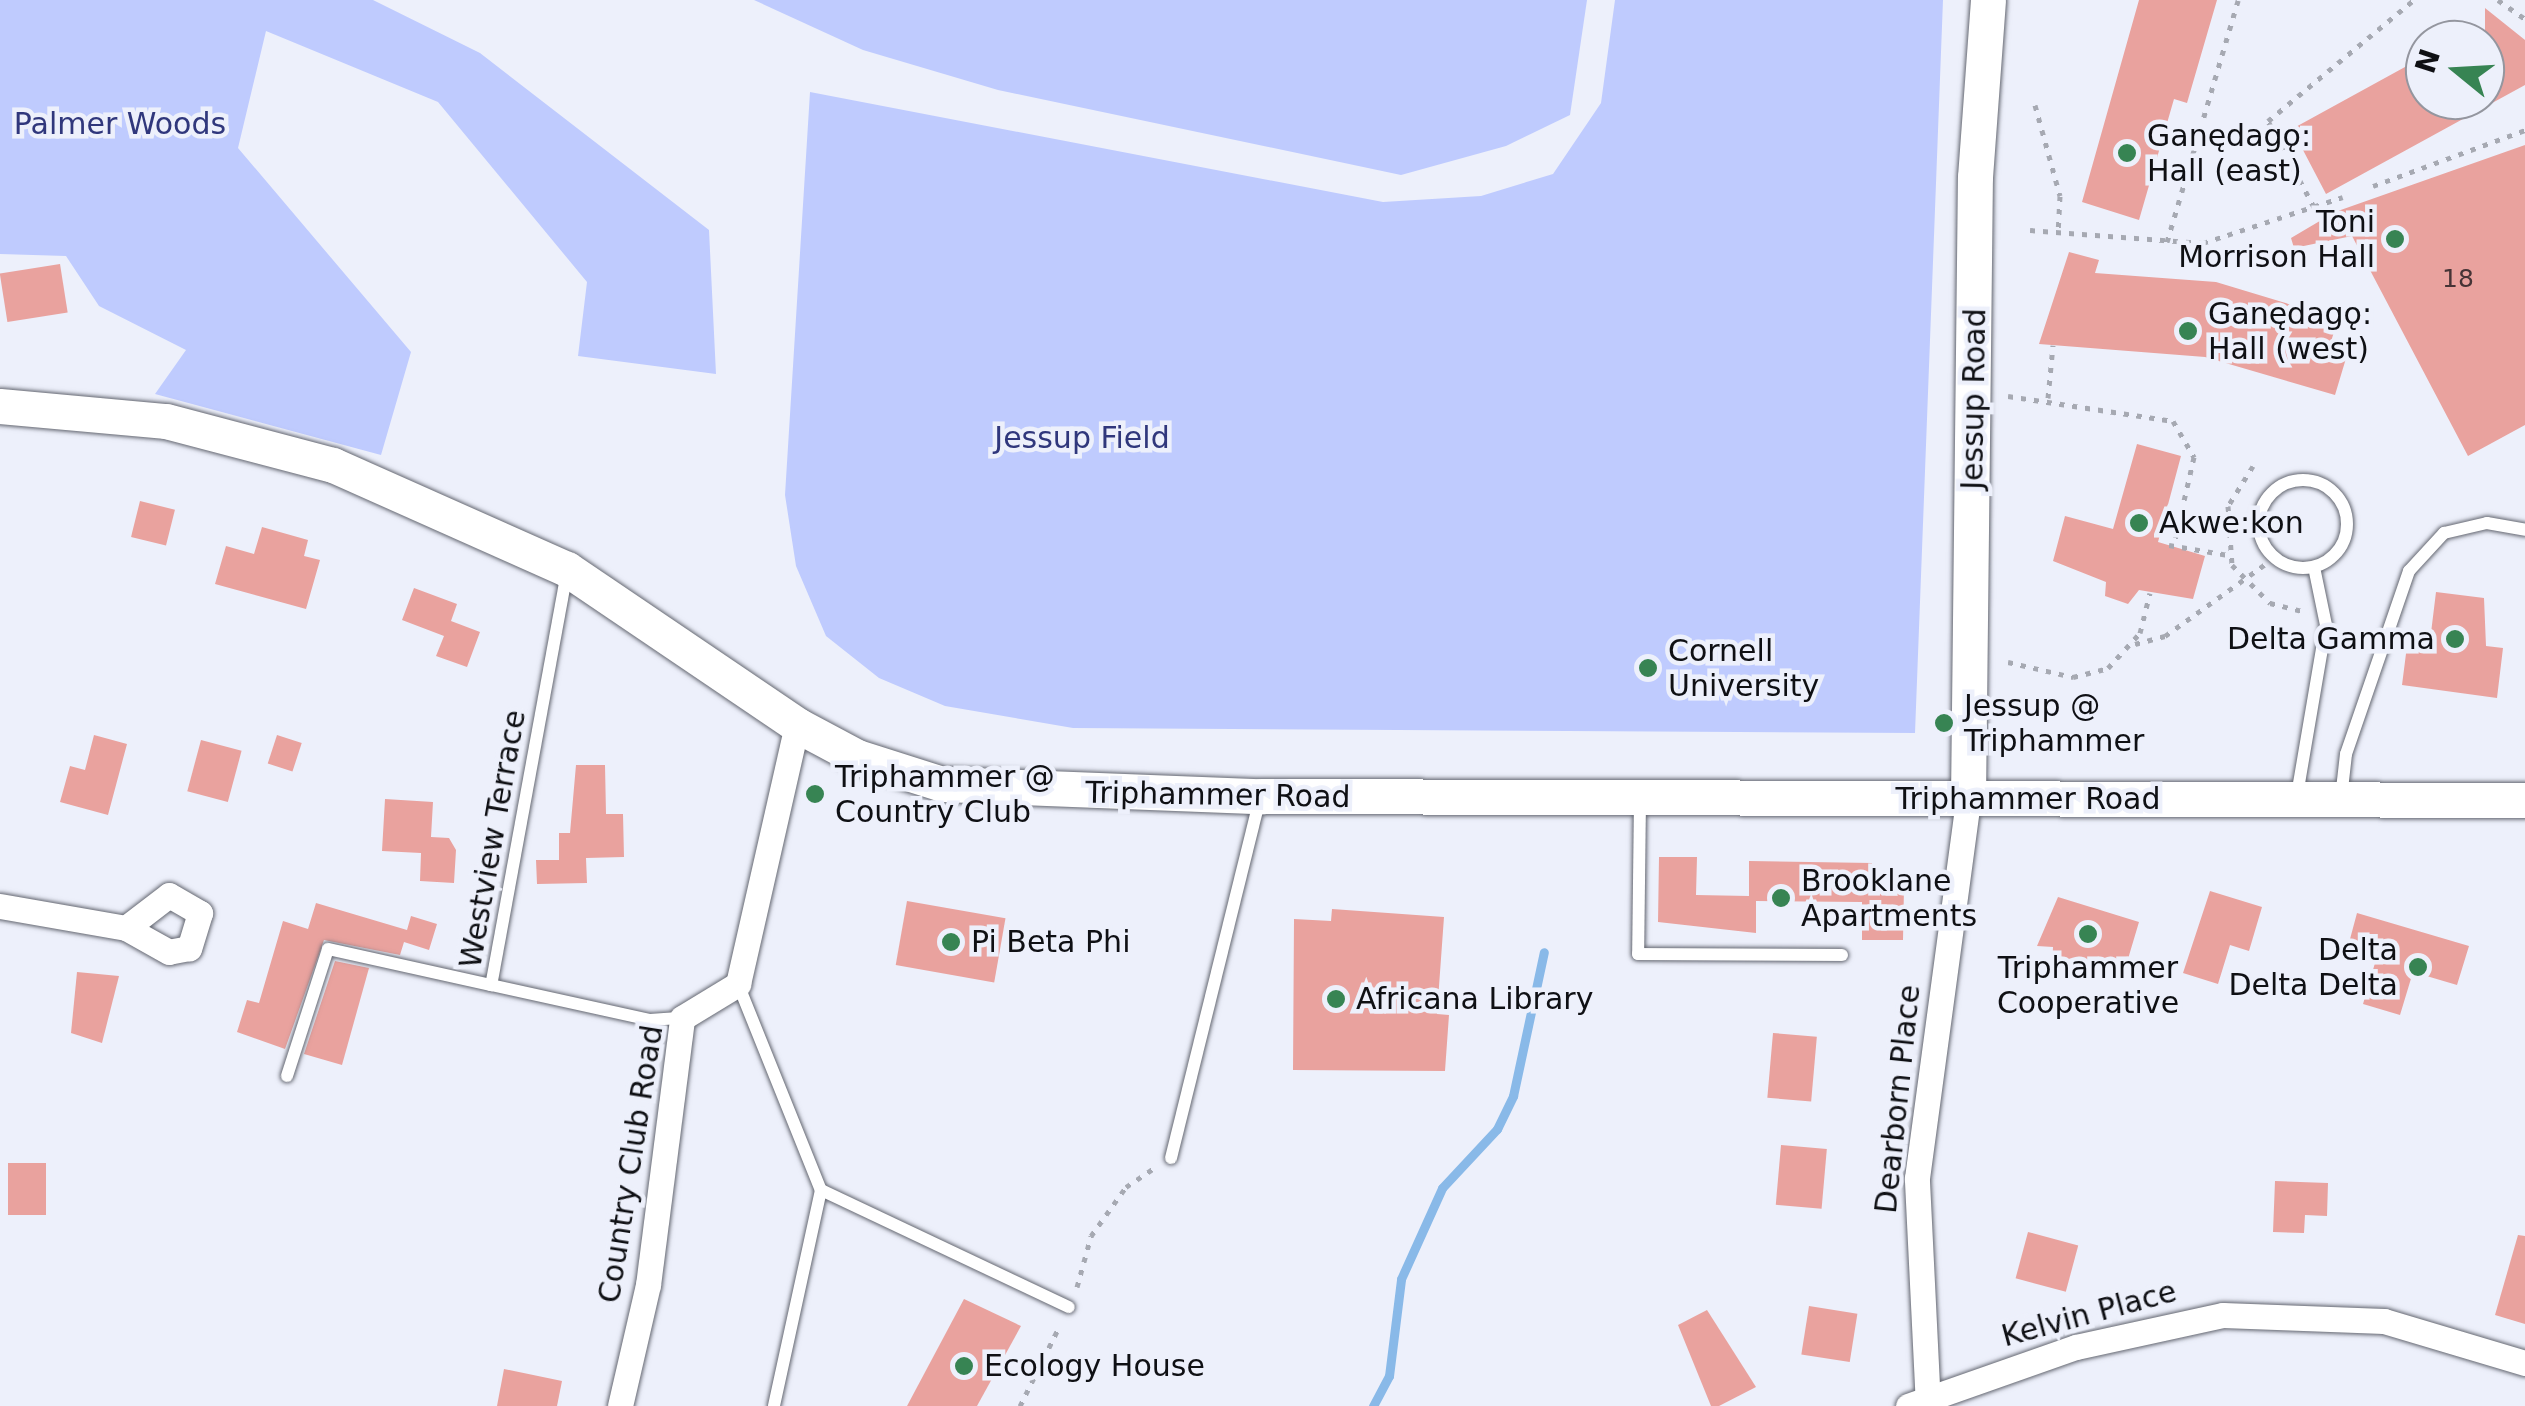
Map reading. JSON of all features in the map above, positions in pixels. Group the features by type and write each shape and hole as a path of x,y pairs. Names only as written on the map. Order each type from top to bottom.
{"street":[{"name":"Jessup Road","path":"1968,799 1975,177 1988,0"},
{"name":"Triphammer Road","path":"0,406 166,421 302,456 457,514 567,569 797,725 857,757 942,784 1260,796 2525,800"},
{"path":"738,984 797,725"},
{"name":"Dearborn Place","path":"1920,1403 1917,1178 1968,799"},
{"path":"0,906 126,928"},
{"name":"Country Club Road","path":"620,1406 648,1286 682,1018 738,984"},
{"name":"Kelvin Place","path":"1920,1403 2093,1342 2223,1315 2384,1321 2525,1363"}],"lane":[{"path":"2302,478 2340,491 2348,518 2339,550 2315,572 2271,560 2256,535 2271,491 2302,478"},
{"path":"2341,800 2346,754 2409,571 2444,533 2487,523 2525,530"},
{"name":"Westview Terrace","path":"567,569 491,986 650,1020 682,1018"},
{"path":"2296,799 2323,610 2315,572"},
{"path":"1171,1158 1260,796"},
{"path":"1640,798 1638,954 1842,955"},
{"path":"288,1076 328,950 491,986"},
{"path":"738,984 821,1190 774,1406"},
{"path":"821,1190 1069,1307"}],"path":[{"path":"2166,242 2238,0"},
{"path":"2498,0 2525,19"},
{"path":"2314,208 2268,121 2410,1"},
{"path":"2035,105 2060,196 2058,232"},
{"path":"2372,186 2525,130"},
{"path":"2030,230 2166,242 2231,238 2343,197"},
{"path":"2048,398 2053,345"},
{"path":"2008,396 2048,398 2173,421 2194,457 2172,544 2228,554"},
{"path":"2253,466 2228,506 2228,554 2241,578 2270,604 2323,610"},
{"path":"2008,662 2084,676 2133,644 2165,636 2271,560"},
{"path":"2133,644 2150,593"},
{"path":"1020,1406 1069,1307 1092,1236 1126,1187 1171,1158"}],"green space":[{"name":"Palmer Woods","path":"0,0 373,0 480,53 709,230 716,374 578,356 587,282 438,102 266,31 238,148 411,352 381,455 155,394 186,350 99,306 66,256 0,254"},
{"path":"754,0 1587,0 1570,115 1506,146 1401,175 998,90 863,50"},
{"name":"Jessup Field","path":"1615,0 1943,0 1915,733 1073,728 945,706 879,678 826,636 796,566 785,495 810,92 1383,202 1481,196 1553,174 1601,103"}],"building":[{"name":"Ganędagǫ: Hall (east)","path":"2139,0 2217,0 2187,103 2174,99 2139,220 2082,202"},
{"path":"2485,8 2500,20 2485,20"},
{"path":"2505,24 2525,40 2525,85 2505,96"},
{"path":"2405,67 2405,120 2461,120 2326,194 2292,129"},
{"path":"2525,145 2525,425 2468,456 2352,236 2294,248 2291,238 2335,212"},
{"name":"Ganędagǫ: Hall (west)","path":"2069,252 2099,260 2095,273 2216,282 2338,319 2329,348 2347,355 2335,395 2205,357 2039,344"},
{"path":"60,264 68,312 7,322 0,274"},
{"name":"Akwe:kon","path":"2137,444 2181,456 2158,542 2205,556 2193,599 2139,590 2128,604 2105,596 2106,582 2053,561 2065,516 2113,529"},
{"path":"140,501 175,510 166,546 131,537"},
{"path":"262,527 308,540 304,556 320,560 306,609 215,584 226,546 254,554"},
{"path":"414,588 457,604 451,621 480,632 467,667 436,656 444,636 402,620"},
{"name":"Delta Gamma","path":"2436,592 2484,598 2486,646 2503,648 2497,698 2402,685 2408,638 2430,641"},
{"path":"94,735 127,744 108,815 60,802 70,766 85,770"},
{"path":"277,735 302,743 292,772 268,764"},
{"path":"201,740 242,751 228,802 187,791"},
{"path":"576,765 605,765 606,814 623,814 624,857 586,858 587,883 537,884 536,860 559,860 559,833 570,833"},
{"path":"385,799 433,802 431,837 449,838 456,850 454,883 420,881 421,853 382,851"},
{"name":"Brooklane Apartments","path":"1659,857 1697,857 1696,895 1749,896 1749,861 1872,863 1872,887 1904,887 1903,940 1862,940 1862,902 1756,901 1756,933 1658,922"},
{"path":"2210,891 2262,907 2249,951 2230,945 2218,984 2183,973"},
{"name":"Triphammer Cooperative","path":"2058,897 2139,922 2122,979 2052,966 2053,947 2037,946"},
{"name":"Pi Beta Phi","path":"907,901 1005,918 994,982 896,965"},
{"path":"316,903 407,930 411,916 437,924 429,950 404,942 400,955 324,940 285,1049 237,1032 247,1000 259,1003 283,921 308,929"},
{"name":"Africana Library","path":"1332,909 1444,917 1437,1014 1449,1015 1445,1071 1293,1070 1294,919 1331,921"},
{"name":"Delta Delta Delta","path":"2357,913 2469,946 2457,985 2413,972 2400,1015 2363,1004 2375,963 2346,954"},
{"path":"335,961 369,968 342,1065 304,1054"},
{"path":"77,972 119,976 102,1043 71,1033"},
{"path":"1773,1033 1817,1037 1811,1102 1767,1098"},
{"path":"1781,1145 1827,1149 1822,1209 1776,1205"},
{"path":"8,1163 46,1163 46,1215 8,1215"},
{"path":"2275,1181 2328,1183 2327,1216 2305,1215 2304,1233 2273,1232"},
{"path":"2028,1232 2078,1245 2066,1292 2016,1278"},
{"path":"2518,1235 2525,1236 2525,1324 2495,1315"},
{"name":"Ecology House","path":"964,1299 1021,1326 977,1406 907,1406"},
{"path":"1809,1306 1857,1314 1850,1362 1801,1354"},
{"path":"1707,1310 1756,1387 1719,1406 1711,1406 1678,1325"},
{"path":"504,1369 562,1381 557,1406 497,1406"}],"waterway":[{"path":"1373,1406 1389,1376 1401,1279 1442,1188 1497,1129 1513,1096 1544,952"}],"place":[{"name":"Ganędagǫ: Hall (east)","path":"2127,153"},
{"name":"Toni Morrison Hall","path":"2395,239"},
{"name":"Ganędagǫ: Hall (west)","path":"2188,331"},
{"name":"Akwe:kon","path":"2139,523"},
{"name":"Delta Gamma","path":"2455,639"},
{"name":"Cornell University","path":"1648,668"},
{"name":"Jessup @ Triphammer","path":"1944,723"},
{"name":"Triphammer @ Country Club","path":"815,794"},
{"name":"Brooklane Apartments","path":"1781,898"},
{"name":"Triphammer Cooperative","path":"2088,934"},
{"name":"Pi Beta Phi","path":"951,942"},
{"name":"Delta Delta Delta","path":"2418,967"},
{"name":"Africana Library","path":"1336,999"},
{"name":"Ecology House","path":"964,1366"}]}
